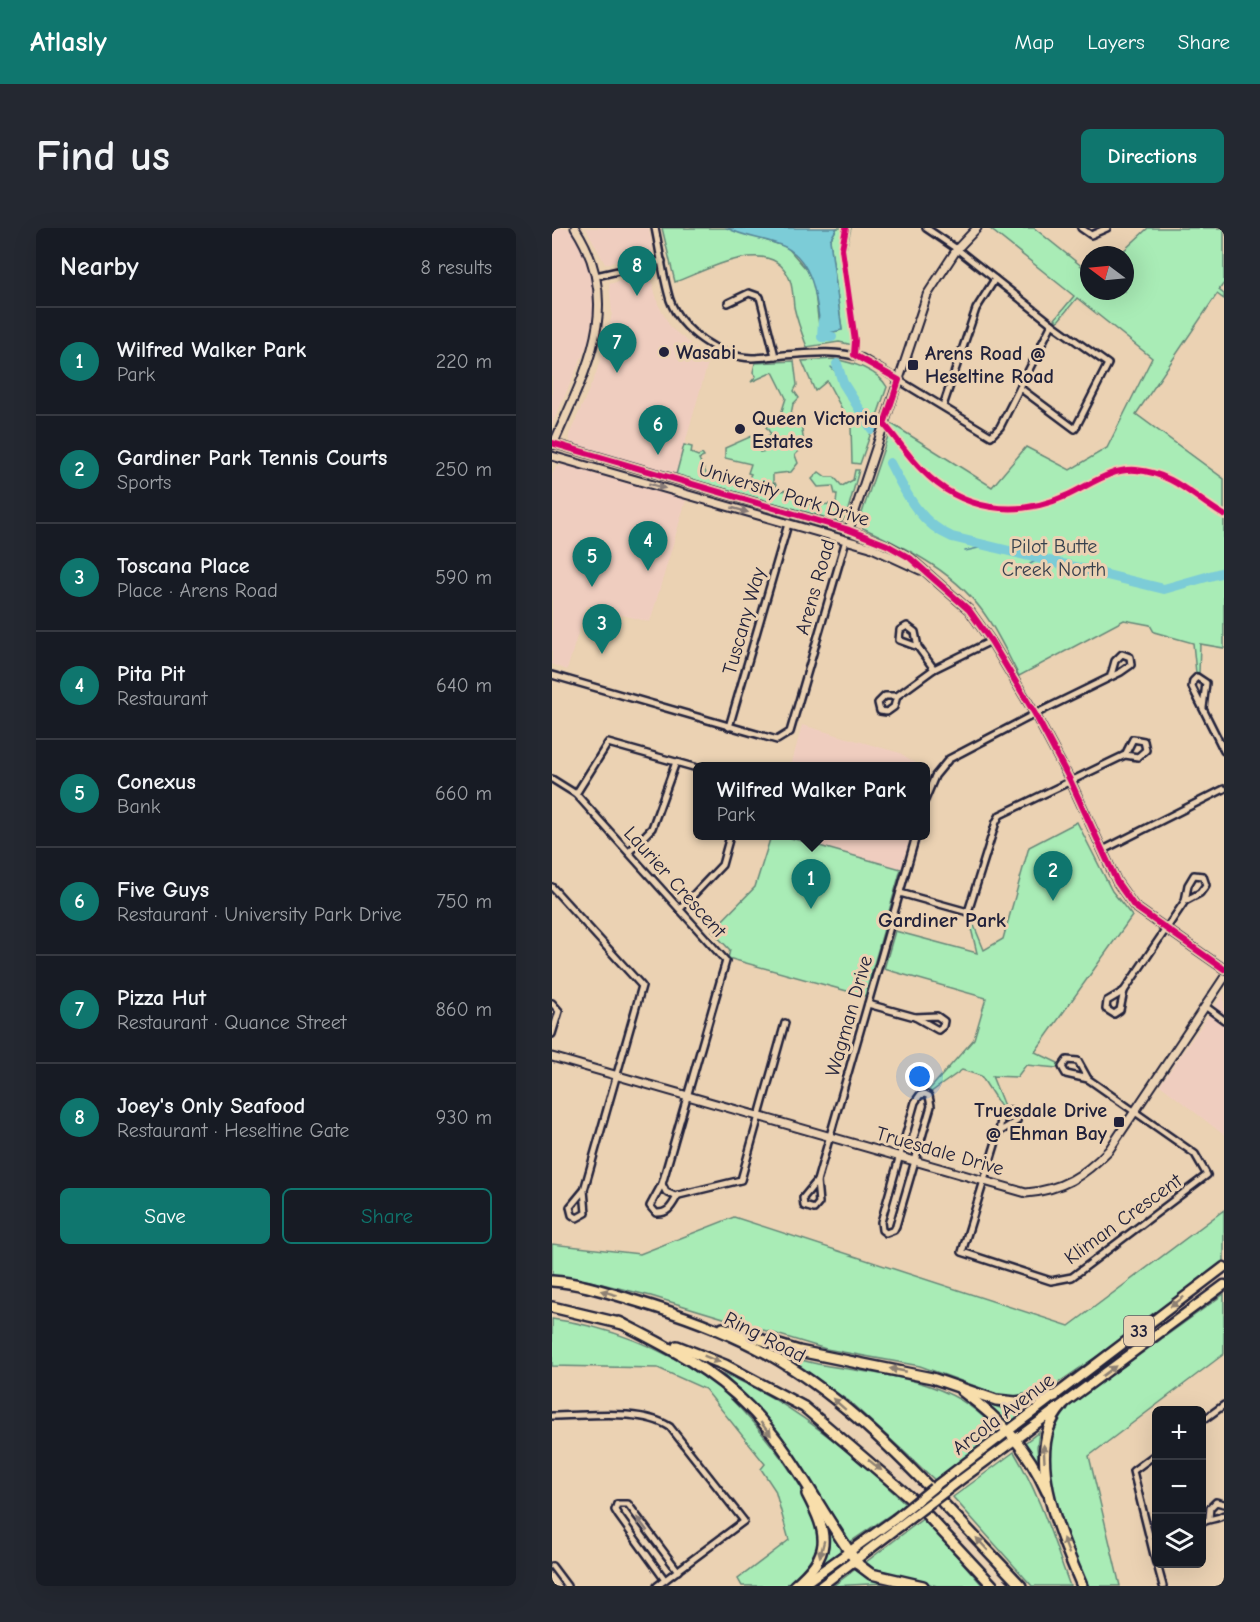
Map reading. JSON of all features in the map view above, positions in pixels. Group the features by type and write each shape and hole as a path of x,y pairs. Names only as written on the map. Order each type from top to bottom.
{"highway":[{"name":"Ring Road","path":"552,1281 594,1289 665,1310 755,1347 813,1383 893,1451 928,1486"},
{"path":"552,1307 619,1322 725,1365 804,1407 912,1498"},
{"path":"665,1310 793,1350 903,1371 954,1385 996,1400 1016,1402 1055,1396"},
{"path":"619,1322 684,1355 715,1377 750,1408 788,1457 853,1556 871,1574 923,1586"},
{"path":"954,1385 1009,1430 1038,1473 1053,1505 1082,1586"},
{"path":"1053,1505 1044,1458 1044,1442 1052,1419 1062,1406"},
{"path":"788,1457 822,1522 825,1535 823,1552 814,1568 794,1586"},
{"path":"943,1503 1021,1586"},
{"path":"927,1515 993,1586"}],"main road":[{"name":"Arcola Avenue","path":"821,1586 853,1556 956,1477 1009,1430 1224,1267"},
{"name":"Arcola Avenue","path":"956,1477 1016,1439 1224,1285"},
{"name":"Arcola Avenue","path":"801,1586 853,1556"}],"street":[{"path":"553,444 595,343 600,313 596,276 586,246 575,228"},
{"path":"655,228 671,301 687,325 708,344 738,356 844,353 862,358 991,436 1000,427 1052,324"},
{"path":"926,228 1108,364 1075,429 1020,388"},
{"name":"Arens Road","path":"552,675 777,740 790,732 849,530 927,295 957,249 977,228"},
{"path":"1081,228 1091,235 1107,228"},
{"path":"596,276 662,261"},
{"path":"944,406 976,309 995,279"},
{"path":"728,303 749,293 760,297 775,356"},
{"name":"University Park Drive","path":"553,444 849,530 887,545 910,558 969,610 992,641 1070,780 1117,882 1134,906 1224,969"},
{"name":"University Park Drive","path":"552,456 870,547 928,573"},
{"path":"622,477 632,472 634,466"},
{"name":"Tuscany Way","path":"729,727 788,524"},
{"path":"897,696 934,669 992,641"},
{"path":"918,647 934,669"},
{"path":"930,788 935,776 949,759 1112,675"},
{"path":"1203,708 1206,683 1197,677 1192,681 1192,687 1224,751"},
{"path":"576,795 608,743 693,767"},
{"path":"900,893 968,912 1000,815 1125,755"},
{"path":"629,852 652,828 676,762"},
{"name":"Laurier Crescent","path":"552,779 576,795 726,961 688,1096"},
{"path":"1103,850 1224,789"},
{"path":"680,909 722,865 729,840"},
{"name":"Wagman Drive","path":"817,1181 915,840"},
{"path":"1124,991 1107,1001 1106,1009 1109,1013 1114,1014 1120,1010 1124,991 1185,901 1188,885 1194,875 1203,876 1206,885 1200,893 1185,901"},
{"path":"552,887 642,986 584,1190 586,1213 577,1218 571,1213 570,1207 584,1190"},
{"name":"Truesdale Drive","path":"552,1057 1026,1193 1047,1191 1067,1185 1090,1171 1109,1150 1224,978"},
{"path":"552,1003 559,1011 552,1034"},
{"path":"868,1004 915,1017 936,1030 944,1024 939,1016 915,1017"},
{"path":"1205,1006 1224,1019"},
{"path":"662,1185 666,1192 678,1195 741,1180 785,1023"},
{"path":"1088,1079 1066,1074 1063,1070 1064,1062 1075,1060 1088,1079 1133,1112"},
{"path":"925,1094 930,1096 931,1106 915,1161 896,1226 894,1230 886,1233 882,1230 881,1222 915,1102 920,1095 925,1094"},
{"path":"678,1195 670,1209 663,1214 656,1213 650,1206 662,1185 688,1096"},
{"path":"984,1181 1004,1111 1015,1111 1018,1118 1016,1123 999,1132"},
{"name":"Kliman Crescent","path":"984,1181 962,1252 1051,1281 1072,1277 1207,1175 1195,1154 1133,1112"},
{"path":"817,1181 819,1203 814,1209 809,1209 804,1206 803,1198 817,1181"},
{"path":"1206,1418 1224,1405"},
{"path":"552,1416 643,1416 656,1419 670,1427 744,1521 657,1586"},
{"path":"1152,1457 1132,1471 1152,1544"},
{"path":"1209,1518 1210,1508 1216,1502 1224,1504"},
{"path":"665,1580 618,1515 617,1504 628,1504 678,1571"},
{"path":"1206,1520 1209,1518 1217,1519 1224,1515"},
{"path":"552,1566 567,1586"},
{"path":"1158,1568 1162,1586"}],"shaded area":[{"path":"552,228 568,228 583,249 592,275 594,309 588,343 552,425"},
{"path":"586,228 649,228 653,254 605,264"},
{"path":"650,273 658,304 671,328 709,359 676,475 571,444 569,435 595,376 607,339 612,313 609,284"},
{"path":"564,465 686,500 650,622 586,606 567,670 552,664 552,475 556,467"},
{"path":"802,725 900,753 914,762 792,762"},
{"path":"798,840 909,840 901,869"},
{"path":"1224,993 1224,1135 1160,1085"}],"green space":[{"path":"662,228 727,228 787,247 807,270 814,285 820,334 842,330 830,240 837,228 851,228 845,254 858,346 839,342 807,347 795,312 790,280 781,266 769,259 754,257 738,259 675,282"},
{"name":"Pilot Butte Creek North","path":"989,228 1034,228 1080,265 1080,300 1134,300 1134,246 1129,246 1148,228 1224,228 1224,283 1219,290 1224,294 1224,299 1217,294 1136,414 1224,479 1224,648 1200,644 1199,673 1196,673 1193,643 1154,632 1150,625 1124,620 1019,676 988,619 963,589 932,564 863,528 859,522 892,424 992,487 1026,447 1070,470 1107,448 1152,358 1077,298 1058,321 1055,319 1074,296"},
{"path":"834,359 871,371 887,387 860,464 852,463 851,426 827,381 815,391 802,361"},
{"path":"794,361 797,385 794,391 799,398 793,404 791,414 801,424 804,443 795,445 802,448 795,455 798,463 791,472 773,474 773,484 775,483 779,491 792,490 811,505 836,504 837,494 833,486 818,487 812,479 819,472 826,477 834,477 842,486 853,480 855,470 859,470 846,517 841,522 676,475 684,445 692,447 691,453 698,456 702,454 704,457 699,459 707,475 746,484 751,474 748,473 751,464 725,458 725,448 752,436 762,444 760,452 766,451 769,446 762,440 771,434 766,427 780,417 786,398 773,372 751,382 756,376 753,372 755,363"},
{"name":"Gardiner Park","path":"1077,822 1112,891 1132,916 1035,1052 1058,1063 1057,1068 1026,1065 1017,1077 992,1076 1004,1106 1001,1107 981,1076 962,1070 931,1092 929,1090 974,1039 986,998 884,969 895,931 977,953 970,924 973,923 984,950 1003,939 1029,847"},
{"path":"770,840 798,840 901,869 865,996 728,958 730,950 712,931 755,887"},
{"path":"1224,1210 1224,1262 1131,1333 1046,1391 1030,1397 1008,1398 920,1366 826,1349 651,1296 590,1281 552,1276 552,1244 640,1254 734,1217 1069,1326"},
{"path":"1224,1294 1224,1354 1155,1406 1152,1406 1152,1408 1089,1456 1120,1586 1087,1586 1056,1501 1049,1466 1049,1451 1056,1427 1070,1405"},
{"path":"552,1319 593,1327 654,1348 709,1380 739,1407 790,1471 814,1513 819,1530 818,1547 815,1557 804,1571 786,1586 742,1586 738,1579 789,1540 775,1490 761,1469 765,1464 705,1389 658,1368 552,1366"},
{"path":"770,1350 810,1362 895,1377 941,1390 962,1401 981,1415 998,1433 936,1481 849,1401"},
{"path":"722,1373 772,1398 820,1430 906,1504 850,1542 779,1432"},
{"path":"980,1400 1000,1408 1028,1412 1008,1427"},
{"path":"1039,1432 1037,1447 1039,1468 1022,1445"},
{"path":"1014,1452 1039,1501 1070,1586 1032,1586 953,1497"},
{"path":"924,1518 983,1586 937,1586 873,1568 866,1562"},
{"path":"830,1532 842,1550 821,1567 829,1547"},
{"path":"857,1568 864,1574 888,1581 887,1583 833,1586"}],"water":[{"path":"727,228 837,228 830,240 842,330 821,335 813,286 803,263 795,254 778,244"}],"waterway":[{"path":"823,321 822,337 832,337"},
{"path":"837,364 843,383 872,429"},
{"path":"831,367 840,376"},
{"path":"890,463 908,496 922,515 931,524 952,537 1164,589 1224,572"},
{"path":"965,551 992,545"},
{"path":"1030,564 1040,559"},
{"path":"1052,559 1054,563"}],"cycle path":[{"path":"846,228 842,249 855,341 854,355 899,380 884,424 917,465 938,484 954,495 991,507 1029,507 1068,495 1109,474 1136,470 1173,481 1224,515"},
{"path":"552,443 849,530 887,545 910,558 969,610 991,641 1035,714 1070,780 1117,882 1134,906 1224,969"}],"place":[{"name":"Joey's Only Seafood","path":"637,296"},
{"name":"Wasabi","path":"664,352"},
{"name":"Arens Road @ Heseltine Road","path":"913,365"},
{"name":"Pizza Hut","path":"617,373"},
{"name":"Queen Victoria Estates","path":"740,429"},
{"name":"Five Guys","path":"658,455"},
{"name":"Pita Pit","path":"648,571"},
{"name":"Conexus","path":"592,587"},
{"name":"Toscana Place","path":"602,654"},
{"name":"Gardiner Park Tennis Courts","path":"1053,901"},
{"name":"Wilfred Walker Park","path":"811,909"},
{"name":"Truesdale Drive @ Ehman Bay","path":"1119,1122"}],"district":[{"name":"Gardiner Park","path":"942,920"}]}
